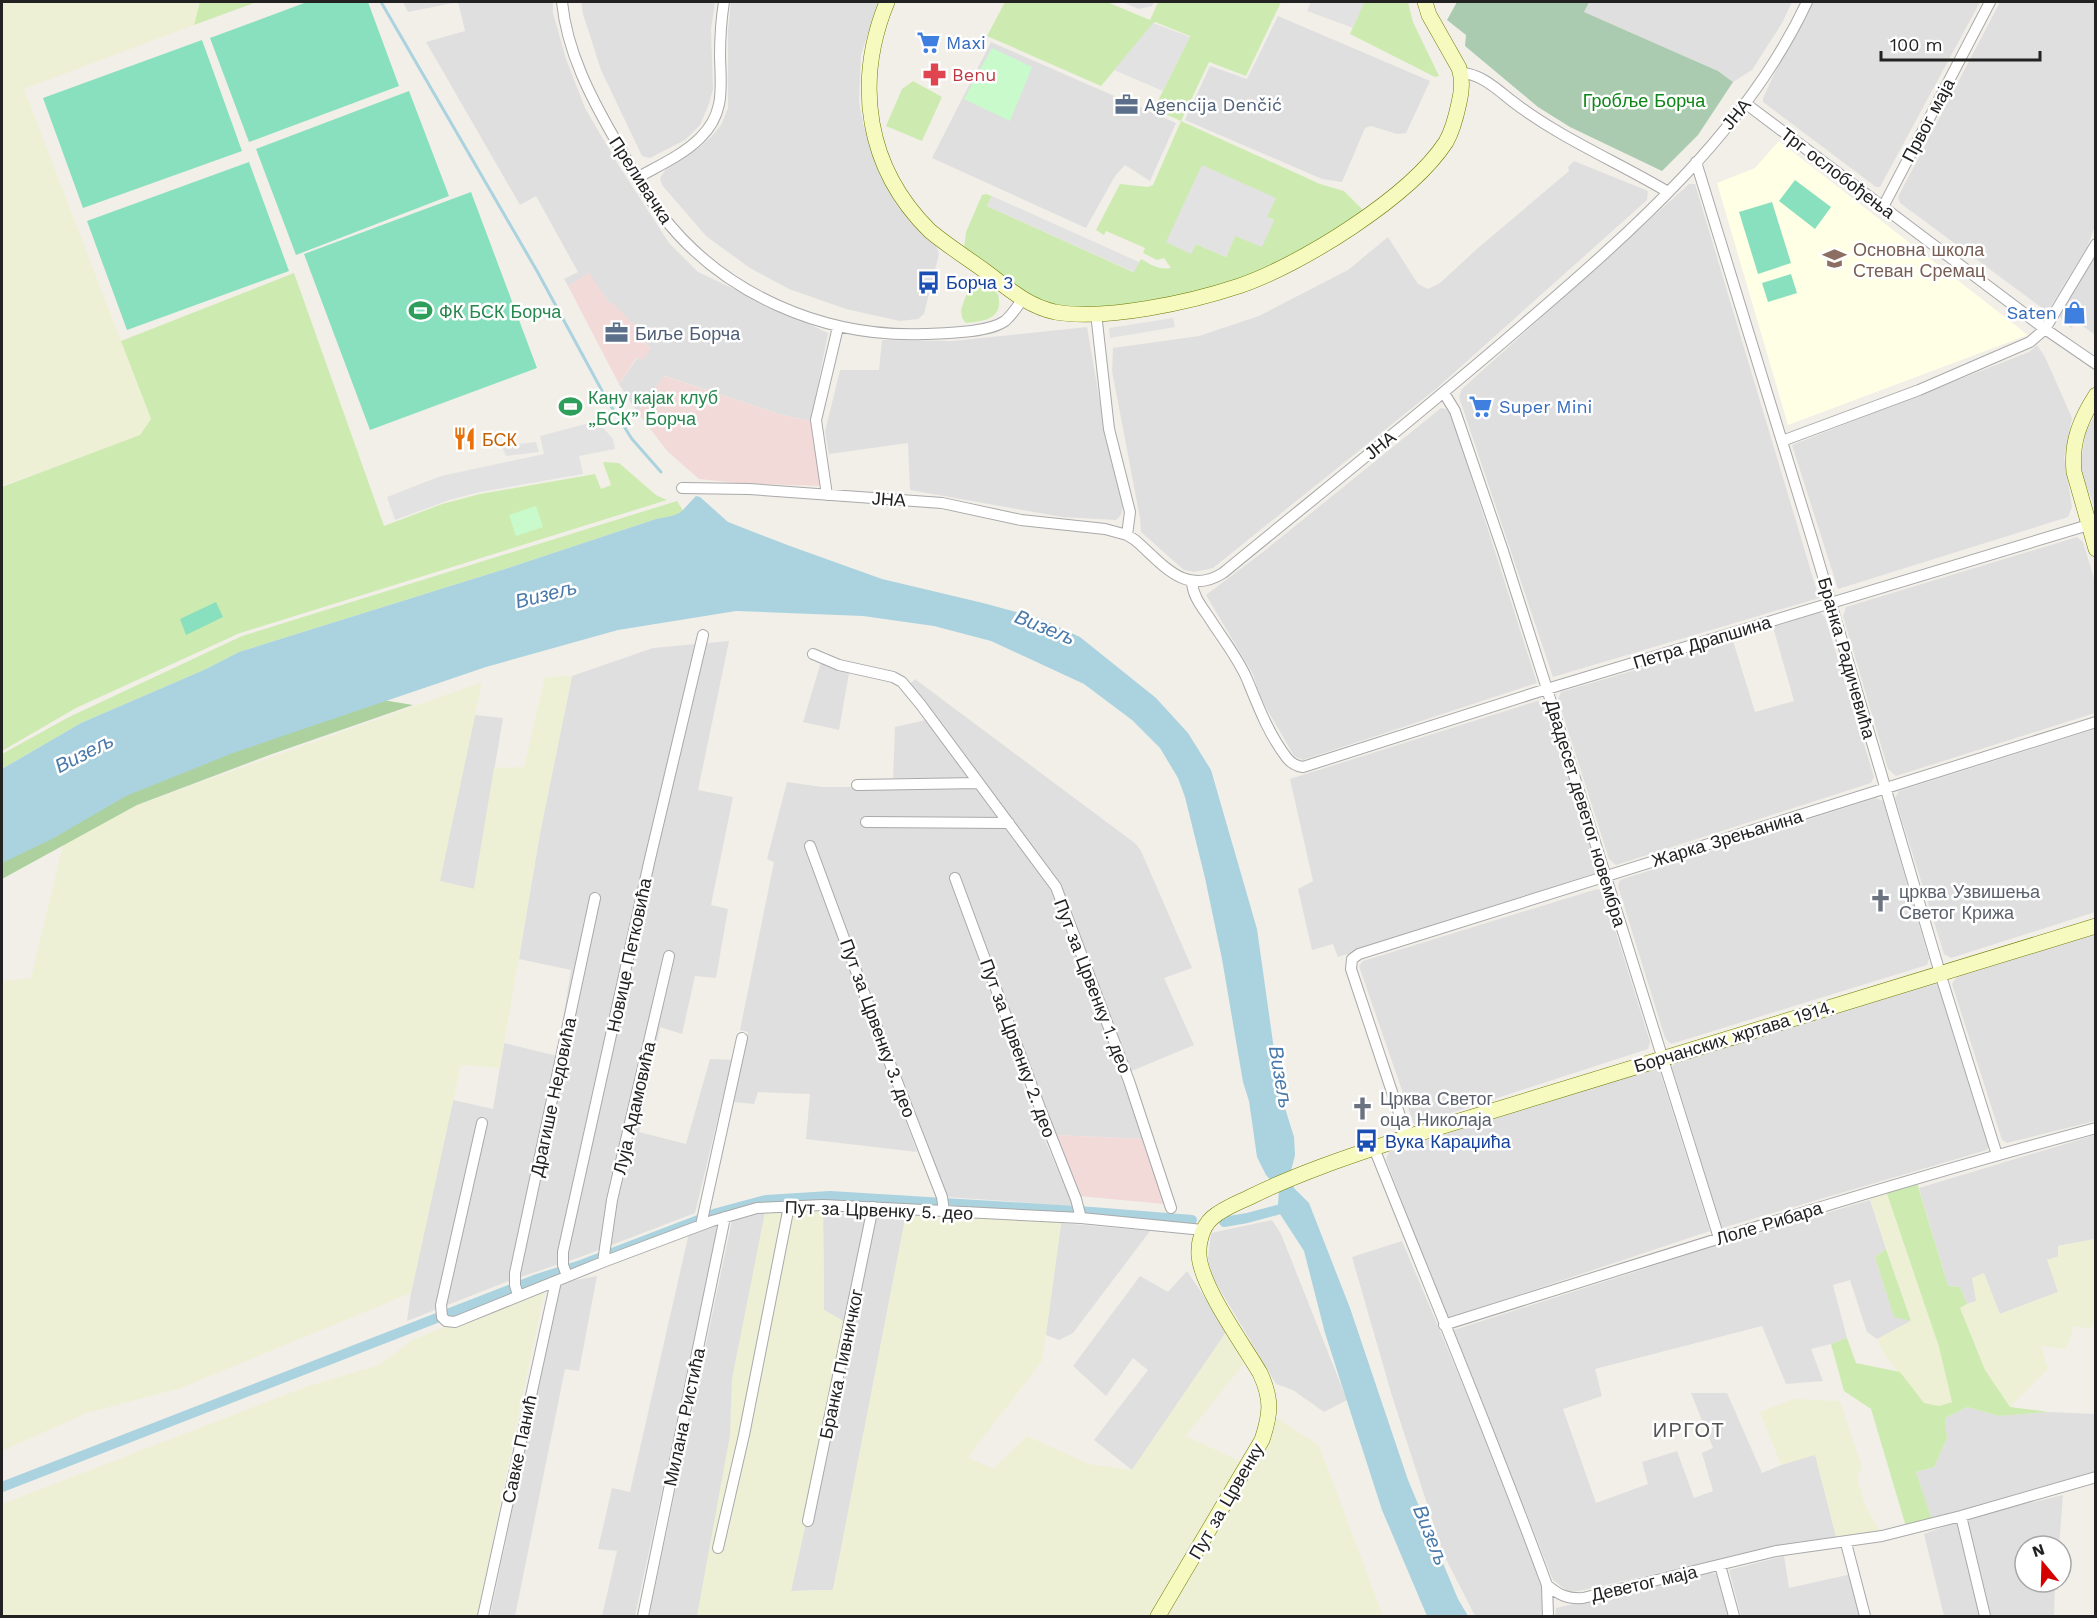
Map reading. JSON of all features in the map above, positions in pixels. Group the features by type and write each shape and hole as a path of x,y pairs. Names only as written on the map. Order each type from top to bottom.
{"street":[{"name":"Преливачка","path":"562,2 573,50 592,98 659,212 673,230 712,266 738,284 794,313 838,327 887,334 977,329 1002,323 1022,300"},
{"path":"638,178 689,147 705,134 714,120 722,97 720,35 724,2"},
{"path":"887,2 873,44 868,83 871,115 885,166 899,192 927,228 1022,300 1058,312 1096,313 1171,304 1240,285 1290,263 1330,241 1408,184 1445,142 1456,120 1462,89 1461,73 1429,15 1425,2"},
{"name":"ЈНА","path":"682,488 749,489 942,503 1021,520 1105,529 1127,535 1173,572 1192,582 1210,580 1223,573 1444,393 1596,261 1668,192 1745,103 1792,34 1807,2"},
{"name":"Првог маја","path":"1883,207 1990,2"},
{"path":"1461,73 1469,73 1479,78 1568,138 1668,192"},
{"name":"Трг ослобођења","path":"1745,103 2045,330 2096,364"},
{"name":"Бранка Радичевића","path":"1696,162 1997,1155"},
{"path":"1782,441 1919,390 2034,340 2045,330 2096,243"},
{"path":"1096,313 1109,429 1130,512 1127,535"},
{"path":"827,495 816,420 838,327"},
{"name":"Двадесет деветог новембра","path":"1444,393 1455,411 1547,689 1719,1238"},
{"path":"2096,395 2077,428 2073,449 2074,472 2092,524 2096,549"},
{"name":"Петра Драпшина","path":"1192,582 1195,597 1247,678 1256,703 1281,749 1288,760 1303,767 1547,689 2092,524"},
{"name":"Новице Петковића","path":"567,1276 563,1265 563,1252 649,863 703,635"},
{"name":"Пут за Црвенку 1. део","path":"813,654 839,665 863,672 884,674 902,682 1056,887 1129,1081 1171,1208"},
{"name":"Жарка Зрењанина","path":"1407,1137 1351,969 1352,959 1359,954 2096,722"},
{"path":"857,785 979,783"},
{"path":"866,822 1010,823"},
{"name":"Пут за Црвенку 3. део","path":"810,846 942,1197 944,1211"},
{"name":"Пут за Црвенку 2. део","path":"955,878 1080,1213"},
{"name":"Драгише Недовића","path":"518,1296 515,1273 595,898"},
{"name":"Борчанских жртава 1914.","path":"1203,1230 1210,1219 1221,1211 1274,1186 1374,1148 2096,926"},
{"name":"Луја Адамовића","path":"603,1262 612,1200 669,956"},
{"path":"701,1225 742,1038"},
{"name":"Пут за Црвенку 5. део","path":"482,1123 441,1312 446,1321 455,1322 701,1225 757,1208 823,1205 944,1211 1080,1213 1203,1230"},
{"name":"Лоле Рибара","path":"1444,1325 1719,1238 1997,1155 2096,1128"},
{"path":"1374,1148 1509,1482 1547,1585 1548,1617"},
{"path":"718,1548 744,1436 789,1206"},
{"name":"Бранка Пивничког","path":"808,1521 873,1208"},
{"name":"Милана Ристића","path":"643,1617 725,1217"},
{"name":"Пут за Црвенку","path":"1158,1617 1263,1440 1270,1407 1268,1390 1260,1373 1202,1273 1199,1245 1203,1230"},
{"name":"Савке Панић","path":"483,1617 556,1281"},
{"name":"Деветог маја","path":"1547,1585 1560,1595 1575,1599 1776,1551 1817,1544 1846,1543 1882,1536 2096,1477"},
{"path":"1961,1516 1985,1617"},
{"path":"1846,1543 1865,1617"},
{"path":"1720,1565 1734,1617"}],"shaded area":[{"path":"2,2 200,2 194,25 24,89 151,419 140,436 2,486"},
{"path":"403,2 458,2 408,12"},
{"path":"458,2 553,2 553,13 566,59 585,108 669,243 698,272 828,333 811,421 779,414 665,376 637,412 619,384 638,357 651,348 639,338 643,333 610,304 589,274 568,286 564,279 578,272 536,196 520,205 426,42 465,31"},
{"path":"581,2 715,2 711,29 713,89 700,125 685,140 650,158 642,156 601,70"},
{"path":"731,2 878,2 861,55 859,101 863,124 879,171 893,194 927,238 936,245 939,254 924,314 918,319 900,321 846,309 789,289 750,268 706,236 662,185 660,178 666,169 699,148 711,137 721,125 728,108 728,30"},
{"path":"1122,2 1154,2 1152,6 1139,9"},
{"path":"1311,2 1364,2 1353,28 1307,11"},
{"path":"1588,2 1792,2 1782,23 1752,70 1733,82 1718,71 1584,12"},
{"path":"1808,2 1980,2 1880,187 1876,187 1763,102"},
{"path":"2000,2 2095,2 2095,226 2087,247 2051,306 2045,310 1900,203 1898,197"},
{"path":"1278,16 1430,81 1406,133 1397,134 1371,126 1365,128 1342,182 1322,179 1185,120 1210,66 1247,79"},
{"path":"1153,23 1190,37 1163,91 1114,70"},
{"path":"991,42 1176,123 1150,181 1125,165 1115,176 1086,228 932,158"},
{"name":"Основна школа Стеван Сремац","path":"1779,141 2028,335 1788,425 1717,183 1755,168"},
{"path":"1574,161 1648,191 1647,200 1437,388 1213,568 1194,572 1184,570 1141,532 1112,371 1113,348 1199,336 1259,316 1348,270 1388,237 1418,284 1428,289 1440,283 1569,171 1568,167"},
{"path":"1202,165 1276,198 1267,217 1274,221 1262,247 1235,236 1226,257 1196,244 1191,254 1166,242"},
{"path":"1689,184 1695,184 1819,598 1553,677 1459,397 1462,389"},
{"path":"992,196 1139,262 1134,272 987,206"},
{"path":"2095,251 2095,335 2077,322 2071,328 2059,315"},
{"path":"589,273 610,304 612,302 644,333 639,339 651,348 643,360 637,357 619,384 568,286"},
{"path":"1173,318 1175,327 1110,338 1109,328"},
{"path":"1087,327 1104,426 1124,502 1121,515 1116,520 1062,517 910,490 908,443 829,454 825,432 840,370 879,370 882,340 953,341"},
{"path":"2037,345 2045,357 2072,418 2064,458 2072,507 2068,517 1838,589 1792,445 2029,352"},
{"path":"664,376 779,414 811,421 822,486 737,483 699,479 668,452 637,412"},
{"path":"1441,408 1451,414 1537,683 1303,760 1294,756 1260,697 1253,674 1206,595 1263,552"},
{"path":"2095,416 2095,508 2080,469 2086,430"},
{"path":"597,421 613,439 615,449 579,456 583,474 480,492 449,500 395,520 387,497 441,476 544,454 540,436"},
{"path":"536,442 539,452 506,456 502,446"},
{"path":"2077,537 2083,542 2095,582 2095,713 1896,776 1888,769 1843,616 1846,607"},
{"path":"1820,612 1825,617 1874,777 1871,783 1616,865 1609,859 1558,699 1561,692 1733,641 1755,712 1794,701 1773,627"},
{"path":"729,641 698,790 733,797 711,905 728,909 716,978 695,976 682,1034 660,1027 639,1132 686,1144 710,1059 732,1060 695,1213 407,1321 453,1100 493,1109 504,1043 557,1056 571,970 519,959 540,833 572,676 653,648"},
{"path":"821,662 849,673 839,730 803,722"},
{"path":"572,676 540,833 500,1068 461,1065 411,1293 181,1388 87,1413 2,1451 2,981 31,978 63,845 137,805 482,682 440,881 474,889 494,768 524,767 545,677"},
{"path":"915,679 1136,844 1192,968 1164,978 1194,1045 1129,1072 1062,889 910,684"},
{"path":"1537,701 1546,703 1599,867 1595,873 1338,957 1333,944 1312,950 1298,889 1313,881 1290,779"},
{"path":"475,715 503,718 474,889 439,881"},
{"path":"926,720 971,780 893,778 895,727"},
{"path":"2095,729 2095,912 1951,958 1944,954 1895,798 1899,791"},
{"path":"787,782 822,787 977,787 1052,891 1143,1139 1055,1135 959,875 950,876 1029,1103 1073,1206 948,1197 812,844 806,846 917,1152 806,1139 810,1094 758,1092 754,1104 734,1102 748,1032 740,1030 774,862 767,859"},
{"path":"1876,798 1883,801 1929,959 1927,965 1671,1044 1665,1038 1618,886 1620,880"},
{"path":"1597,889 1603,891 1650,1042 1648,1049 1414,1125 1359,966 1363,961"},
{"path":"2095,934 2095,1121 2007,1143 2002,1140 1952,984 1958,975"},
{"path":"1933,981 1939,985 1990,1144 1987,1150 1722,1228 1672,1067 1677,1060"},
{"path":"1654,1068 1660,1072 1710,1231 1446,1319 1386,1159 1389,1152"},
{"path":"1055,1135 1143,1139 1164,1204 1078,1196"},
{"path":"2095,1135 2095,1239 2058,1246 2059,1292 2000,1314 1976,1301 1967,1304 1960,1287 1948,1286 1919,1188"},
{"path":"1885,1188 1939,1347 1952,1402 1939,1406 1924,1403 1886,1357 1877,1339 1911,1321 1868,1193"},
{"path":"1870,1200 1886,1249 1875,1257 1894,1316 1911,1321 1877,1339 1867,1332 1850,1280 1833,1285 1847,1338 1811,1349 1823,1381 1786,1384 1762,1326 1595,1369 1602,1396 1563,1409 1596,1503 1648,1484 1642,1462 1677,1451 1694,1498 1713,1491 1702,1453 1713,1448 1691,1393 1727,1393 1762,1473 1815,1454 1836,1537 1793,1543 1579,1591 1567,1591 1553,1580 1454,1330 1703,1250"},
{"path":"823,1205 824,1310 849,1324 791,1591 833,1590 907,1209 1062,1217 1042,1361 968,1457 993,1469 1027,1436 1089,1464 1132,1470 1231,1325 1250,1356 1186,1436 1248,1465 1269,1413 1319,1445 1383,1616 697,1616 730,1435 732,1379 766,1207"},
{"path":"783,1213 704,1616 649,1616 732,1220 751,1214"},
{"path":"823,1213 906,1215 833,1590 791,1591 849,1325 824,1310"},
{"path":"1272,1220 1281,1234 1347,1400 1324,1412 1293,1390 1276,1384 1212,1276 1208,1258 1211,1233"},
{"path":"1061,1223 1150,1231 1073,1333 1059,1340 1046,1335"},
{"path":"711,1224 720,1224 635,1616 602,1616 617,1551 598,1549 612,1488 630,1492 689,1233"},
{"path":"2095,1239 2095,1321 2090,1329 2074,1326 2066,1349 2041,1346 2048,1369 2010,1407 1985,1370 1960,1308 1976,1301 1972,1278 1984,1273 2000,1314 2058,1292 2047,1260 2059,1256 2058,1246"},
{"path":"1402,1241 1506,1487 1542,1585 1543,1615 1475,1616 1443,1553 1392,1396 1352,1257"},
{"path":"1187,1271 1227,1331 1132,1470 1094,1440 1148,1370 1133,1358 1106,1396 1073,1366 1140,1276 1168,1292"},
{"path":"597,1276 579,1371 565,1369 515,1616 490,1616 560,1283"},
{"path":"545,1288 477,1616 2,1616 2,1504 308,1386 379,1365 414,1339"},
{"path":"1793,1399 1840,1401 1862,1467 1857,1477 1864,1502 1882,1536 1838,1543 1815,1455 1781,1465 1760,1412"},
{"path":"1967,1407 1999,1416 2048,1412 2095,1414 2095,1471 1931,1519 1916,1472 1934,1467 1947,1439 1945,1418"},
{"path":"2063,1495 2060,1534 2013,1534 2013,1594 2055,1594 2054,1616 1944,1616 1924,1534 1968,1518"},
{"path":"1784,1556 1789,1588 1856,1573 1867,1616 1741,1616 1729,1570"},
{"path":"1711,1573 1717,1574 1720,1581 1729,1616 1555,1616 1556,1608"}],"green space":[{"path":"200,2 257,2 194,25"},
{"path":"307,2 368,2 399,86 249,142 210,38"},
{"path":"1005,2 1107,2 1150,20 1158,2 1281,2 1246,76 1209,62 1181,121 1154,109 1190,36 1155,22 1101,86 987,36"},
{"path":"1364,2 1408,2 1413,22 1439,76 1435,77 1350,34"},
{"name":"Гробље Борча","path":"1457,2 1589,2 1584,12 1718,71 1733,82 1698,135 1662,171 1570,127 1538,107 1465,46 1466,35 1447,20"},
{"path":"202,40 242,151 83,208 43,98"},
{"path":"992,48 1032,67 1010,121 964,99"},
{"path":"913,81 942,97 922,141 886,126 902,89"},
{"path":"409,91 449,196 296,255 256,149"},
{"path":"1181,121 1320,184 1344,191 1368,215 1291,263 1181,302 1058,312 963,256 966,232 982,195 986,194 992,196 987,206 1133,272 1141,259 1159,268 1171,268 1164,258 1157,260 1143,253 1145,248 1106,231 1104,235 1096,230 1120,184 1148,187 1153,185","holes":["1267,217 1274,220 1235,236 1226,257 1196,244 1191,253 1167,242"]},
{"path":"249,162 289,271 127,330 87,221"},
{"path":"1795,180 1831,207 1815,229 1779,201"},
{"name":"ФК БСК Борча","path":"471,192 537,368 370,430 304,254"},
{"path":"1772,202 1791,263 1758,274 1739,212"},
{"path":"294,273 384,526 442,504 480,494 595,474 601,489 611,485 603,462 619,463 656,495 667,500 240,633 76,708 2,751 2,487 140,435 151,419 121,341"},
{"path":"1791,274 1797,293 1768,302 1762,283"},
{"path":"979,277 998,294 998,309 996,314 986,320 966,323 962,318 961,310 971,281"},
{"path":"677,501 684,512 676,516 656,519 239,652 206,669 81,723 2,769 2,754 69,717 242,636"},
{"path":"536,506 543,527 516,536 509,515"},
{"path":"216,602 223,617 186,635 180,619"},
{"path":"377,699 413,705 272,754 137,805 2,879 2,848 111,794"},
{"path":"1916,1179 1948,1286 1960,1287 1967,1304 1960,1308 1985,1370 2010,1407 2049,1412 1999,1416 1967,1407 1945,1418 1947,1439 1934,1467 1916,1472 1933,1523 1907,1530 1871,1409 1844,1391 1831,1344 1847,1338 1856,1363 1900,1372 1924,1403 1939,1406 1952,1402 1939,1347 1885,1188"},
{"path":"1886,1249 1911,1321 1894,1317 1875,1257"}],"water":[{"name":"Визељ","path":"696,496 728,522 790,546 882,579 1039,618 1080,637 1156,698 1188,733 1211,770 1257,929 1280,1092 1294,1137 1295,1155 1290,1175 1294,1188 1309,1203 1350,1308 1408,1480 1458,1599 1468,1616 1427,1616 1382,1510 1325,1333 1304,1251 1280,1214 1279,1189 1266,1175 1257,1157 1249,1101 1243,1082 1222,959 1205,878 1185,797 1178,778 1160,748 1132,720 1084,684 991,641 934,626 863,616 736,611 618,630 486,667 233,753 126,796 52,839 2,863 2,769 81,723 206,669 239,652 656,519 672,516 683,510"}],"waterway":[{"path":"381,2 537,271 607,400 632,439 661,472"},
{"path":"2,1487 537,1279 581,1265 717,1213 766,1200 830,1196 1192,1220"},
{"path":"1224,1222 1292,1206"}],"place":[{"name":"Maxi","path":"928,42"},
{"name":"Benu","path":"934,74"},
{"name":"Agencija Denčić","path":"1126,104"},
{"name":"Основна школа Стеван Сремац","path":"1835,259"},
{"name":"Борча 3","path":"928,282"},
{"name":"ФК БСК Борча","path":"421,311"},
{"name":"Saten","path":"2075,312"},
{"name":"Биље Борча","path":"617,333"},
{"name":"Super Mini","path":"1481,406"},
{"name":"Кану кајак клуб „БСК” Борча","path":"570,407"},
{"name":"БСК","path":"464,439"},
{"name":"црква Узвишења Светог Крижа","path":"1881,901"},
{"name":"Црква Светог оца Николаја","path":"1362,1108"},
{"name":"Вука Караџића","path":"1367,1141"}],"district":[{"name":"ИРГОТ","path":"1689,1430"}]}
